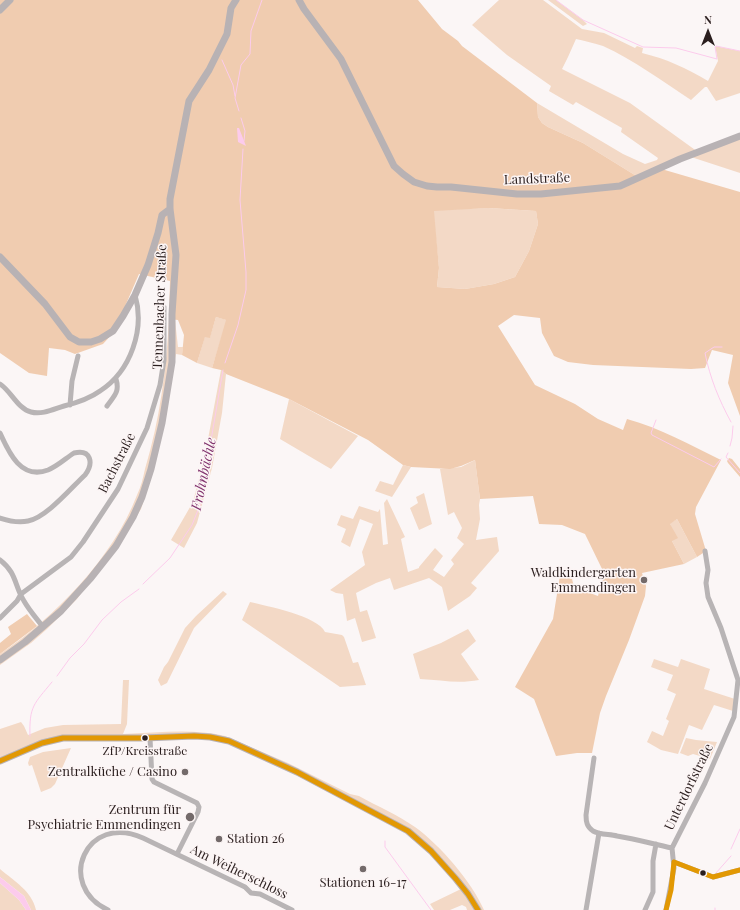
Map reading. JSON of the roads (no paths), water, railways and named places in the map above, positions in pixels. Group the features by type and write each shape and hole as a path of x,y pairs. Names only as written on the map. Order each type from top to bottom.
{"street":[{"path":"0,10 10,0"},
{"path":"0,257 45,304 70,337 79,342 91,342 100,339 113,331 135,294 148,265 162,215 170,209 189,101 209,70 227,34 231,8 236,0"},
{"name":"Landstraße","path":"299,0 341,59 394,166 414,182 437,187 451,187 517,194 541,194 620,186 680,159 740,136"},
{"name":"Tennenbacher Straße","path":"0,660 43,627 76,595 116,546 133,517 147,483 162,423 172,362 172,314 176,255 170,209"},
{"path":"0,384 6,387 24,409 30,412 38,413 70,405 93,396 116,379 131,353 135,342 138,324 138,304 135,294"},
{"name":"Bachstraße","path":"0,618 17,601 20,594 72,557 84,542 118,489 147,428 160,385 164,360 164,307"},
{"path":"70,405 72,381 78,356"},
{"path":"107,406 118,390 116,379"},
{"path":"0,433 15,462 24,469 36,472 48,470 74,453 79,452 86,454 91,464 90,469 85,475 41,516 20,522 0,518"},
{"name":"Unterdorfstraße","path":"666,910 674,865 672,848 737,717 738,680 721,628 708,597 706,583 708,570 705,551"},
{"path":"0,560 13,574 23,600 43,627"},
{"path":"0,760 34,746 63,738 150,738 194,736 210,737 229,741 297,772 399,826 419,840 456,879 478,910"},
{"name":"Am Weiherschloss","path":"150,738 152,779 154,782 197,803 198,805 198,812 177,854"},
{"path":"594,758 586,820 590,828 599,833 672,848"},
{"name":"Am Weiherschloss","path":"108,910 94,903 84,888 81,878 81,865 84,855 91,844 112,833 122,832 133,833 245,887 251,893 260,894 292,910"},
{"path":"586,910 599,833"},
{"path":"645,910 653,892 653,861 656,844"},
{"path":"674,865 713,877 740,870"}],"waterway":[{"name":"Frohnbächle","path":"239,111 235,98 241,65 250,54 251,31 262,0"},
{"path":"556,0 583,20 643,47 676,48 717,59 716,46 740,51"},
{"path":"222,60 233,85 235,96"},
{"name":"Frohnbächle","path":"241,118 245,131 244,141"},
{"name":"Frohnbächle","path":"225,363 238,325 246,290 240,200 243,149"},
{"path":"722,347 714,347 705,353 715,389 731,422"},
{"name":"Frohnbächle","path":"143,584 170,558 192,525 200,505 223,370"},
{"path":"656,420 651,433 652,435 714,467 721,459"},
{"path":"730,446 733,426"},
{"path":"728,453 726,457 740,473"},
{"name":"Frohnbächle","path":"57,676 102,620 121,602 139,589"},
{"name":"Frohnbächle","path":"30,736 30,718 34,706 52,682"},
{"path":"731,849 740,829"},
{"path":"385,841 385,847 431,910"},
{"path":"716,873 731,856"}],"place":[{"name":"Waldkindergarten Emmendingen","path":"644,580"},
{"name":"ZfP/Kreisstraße","path":"145,738"},
{"name":"Zentralküche / Casino","path":"185,772"},
{"name":"Zentrum für Psychiatrie Emmendingen","path":"190,817"},
{"name":"Station 26","path":"219,839"},
{"name":"Stationen 16-17","path":"363,869"}]}
